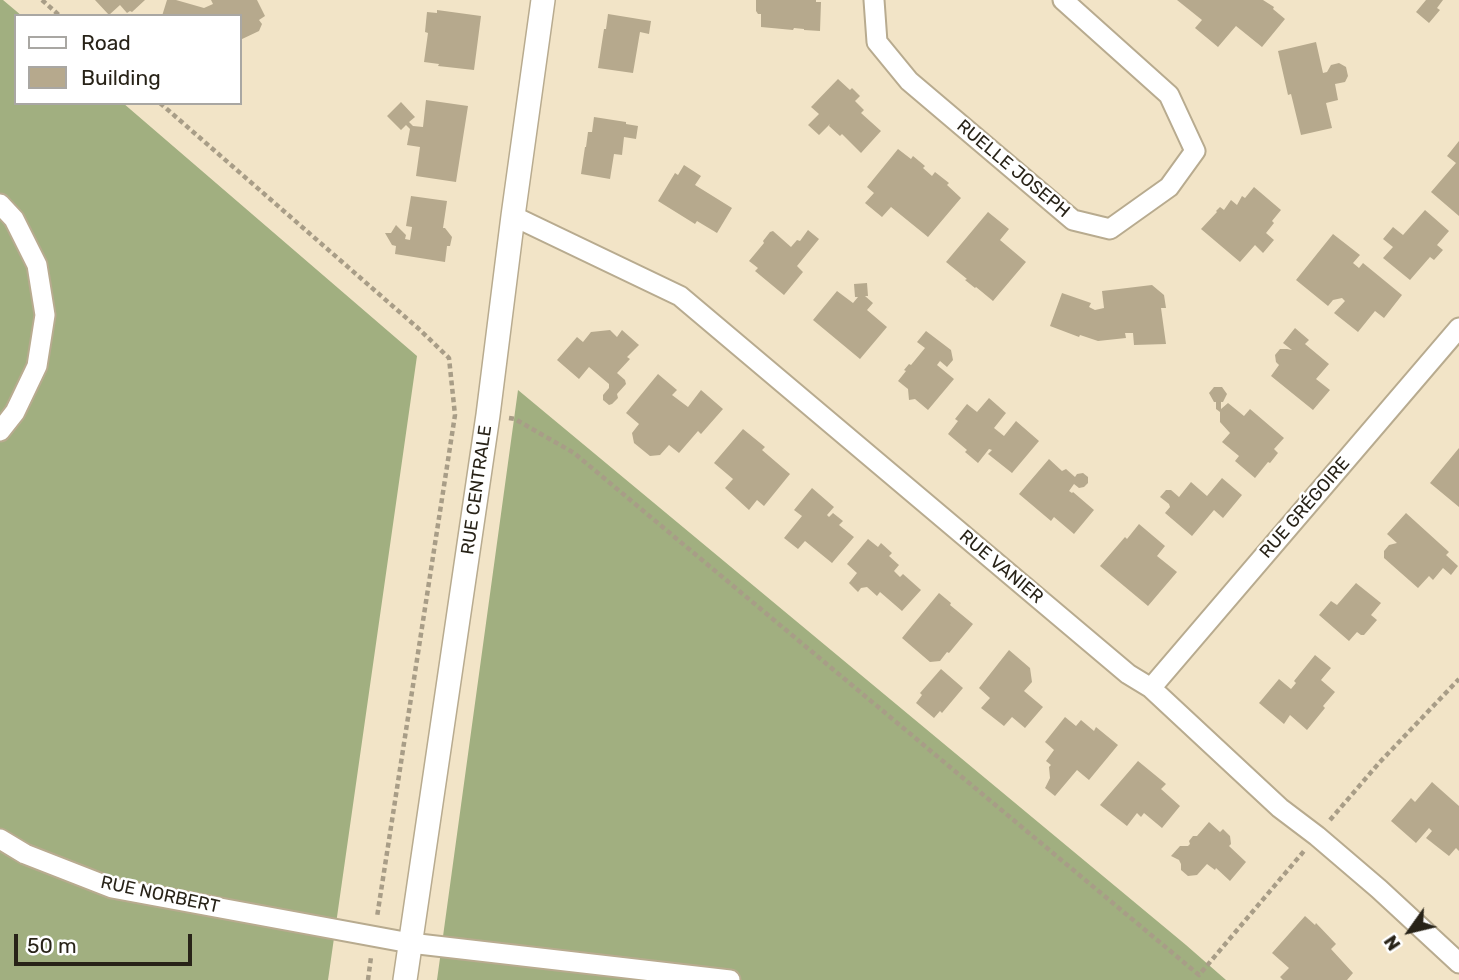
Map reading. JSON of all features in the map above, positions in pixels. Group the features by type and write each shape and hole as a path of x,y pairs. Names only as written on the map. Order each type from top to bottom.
{"street":[{"name":"RUE CENTRALE","path":"405,980 488,415 542,0"},
{"name":"RUELLE JOSEPH","path":"874,0 877,42 909,81 1073,220 1110,229 1169,187 1195,151 1169,95 1063,0"},
{"path":"0,204 14,219 37,265 44,315 37,366 15,412 0,431"},
{"name":"RUE VANIER","path":"513,216 680,296 1128,674 1151,688 1280,808 1317,836 1458,959"},
{"name":"RUE GRÉGOIRE","path":"1151,688 1459,328"},
{"name":"RUE NORBERT","path":"0,839 25,854 112,888 410,943 730,980"}],"path":[{"path":"42,0 58,14"},
{"path":"162,105 449,358 455,415 368,980"},
{"path":"455,415 488,415 515,419 574,453 1199,975 1379,763 1459,679"}],"green space":[{"path":"0,0 3,0 20,14 14,14 14,105 125,105 417,356 328,980 0,980"},
{"path":"518,390 1186,945 1226,980 437,980"}],"building":[{"path":"95,0 145,0 132,12 127,13 120,5 108,14"},
{"path":"167,0 204,8 213,4 211,0 257,0 265,16 259,20 262,24 259,31 242,39 242,14 163,14"},
{"path":"756,0 821,2 820,31 761,27 761,14 756,11"},
{"path":"1177,0 1263,0 1285,19 1262,47 1236,26 1218,47 1195,28 1202,20"},
{"path":"1426,0 1443,0 1437,8 1440,10 1429,23 1416,12"},
{"path":"437,10 481,16 474,70 424,62 428,33 425,32 427,12 437,13"},
{"path":"608,14 651,21 649,34 640,32 633,73 598,68"},
{"path":"1316,42 1323,73 1327,72 1331,65 1339,63 1346,67 1348,76 1345,82 1335,84 1338,100 1326,103 1332,128 1301,135 1278,51"},
{"path":"838,79 860,96 855,101 864,110 861,113 881,131 861,153 842,134 840,136 829,126 830,124 819,135 808,125 819,114 811,107"},
{"path":"426,100 468,106 456,182 416,176 420,147 407,145 410,129 406,125 401,130 387,116 401,102 415,117 409,122 413,126 423,127"},
{"path":"594,117 638,126 636,139 624,137 622,155 614,154 610,179 581,174 588,132 592,132"},
{"path":"1459,141 1459,216 1431,192 1456,163 1447,156"},
{"path":"898,149 911,159 913,156 932,176 935,172 949,183 947,185 961,198 928,237 891,207 882,217 865,203 874,193 867,187"},
{"path":"684,165 701,176 695,185 732,208 717,233 697,221 695,224 658,201 675,173 678,175"},
{"path":"1254,187 1281,210 1266,233 1274,240 1263,253 1255,245 1240,262 1201,229 1220,207 1224,210 1231,200 1237,205 1242,196 1245,198"},
{"path":"411,196 447,201 443,228 452,237 450,246 447,246 445,262 395,254 396,246 392,245 385,233 391,233 396,225 406,235 405,239 410,240 412,227 406,226"},
{"path":"1425,210 1449,231 1437,245 1443,250 1434,260 1430,257 1410,280 1383,258 1393,247 1383,239 1393,227 1403,235"},
{"path":"988,212 1009,229 1000,240 1026,262 993,301 946,262"},
{"path":"808,230 819,239 797,266 803,272 784,295 755,271 758,268 749,261 770,232 773,231 791,247 797,240 800,241"},
{"path":"1333,234 1360,255 1353,263 1359,268 1363,263 1402,295 1384,318 1375,311 1358,332 1334,313 1345,301 1342,298 1333,300 1328,306 1296,280"},
{"path":"867,283 868,296 865,296 873,303 867,310 887,327 860,359 813,320 837,291 853,303 858,297 855,297 854,284"},
{"path":"1152,285 1164,295 1166,308 1161,308 1166,344 1134,345 1133,333 1125,333 1126,338 1098,341 1050,326 1062,293 1091,303 1089,307 1095,310 1104,308 1102,291"},
{"path":"1295,328 1309,340 1305,344 1329,364 1316,379 1330,390 1313,410 1271,376 1279,365 1275,355 1280,349 1292,350 1283,343"},
{"path":"610,330 617,337 622,330 639,345 617,373 626,384 617,394 618,398 609,405 603,400 603,395 609,384 589,367 579,379 557,360 577,337 583,342 591,332"},
{"path":"926,331 951,350 953,360 947,367 940,361 937,365 954,379 928,410 915,399 909,400 908,389 898,381 906,371 904,370 925,348 917,342"},
{"path":"658,374 677,390 672,395 688,407 701,390 723,409 701,434 698,431 679,453 669,445 660,455 650,456 634,443 632,433 639,424 626,413"},
{"path":"1214,387 1222,387 1227,394 1221,402 1221,409 1228,403 1244,416 1250,409 1284,438 1274,449 1278,453 1255,478 1235,461 1239,456 1222,442 1230,433 1220,422 1220,412 1209,393"},
{"path":"989,398 1006,413 994,428 1004,436 1016,421 1039,441 1012,473 988,454 992,450 989,449 978,463 948,434 958,421 955,419 967,404 977,412"},
{"path":"743,429 765,447 762,450 790,474 764,506 757,500 749,510 725,488 733,479 714,463"},
{"path":"1459,448 1459,507 1430,483"},
{"path":"1049,459 1062,471 1066,469 1075,477 1083,473 1088,477 1088,483 1084,487 1079,488 1074,484 1069,491 1094,510 1074,534 1054,517 1051,521 1019,494"},
{"path":"1222,478 1242,495 1223,518 1214,510 1192,536 1165,513 1170,507 1160,497 1166,490 1171,490 1179,497 1191,482 1207,496"},
{"path":"812,488 834,507 827,515 829,517 833,513 843,521 839,525 854,537 832,563 805,541 798,549 784,538 802,516 794,510"},
{"path":"1406,513 1449,552 1446,555 1458,566 1451,575 1443,568 1433,580 1429,576 1418,588 1384,558 1384,551 1389,545 1397,543 1387,534"},
{"path":"1139,524 1165,546 1157,556 1177,572 1148,606 1100,566"},
{"path":"868,539 878,547 881,543 892,553 889,556 899,565 894,571 900,577 903,574 921,590 902,611 880,592 877,596 867,587 858,592 849,583 857,573 847,564"},
{"path":"1356,583 1381,603 1371,615 1377,620 1364,635 1357,632 1349,641 1319,615 1331,601 1337,605"},
{"path":"939,593 973,624 940,661 930,662 902,638"},
{"path":"1009,650 1030,668 1032,682 1024,691 1043,707 1025,728 1012,717 1004,726 981,708 990,698 979,688"},
{"path":"1315,655 1331,668 1321,680 1335,692 1307,730 1290,715 1284,724 1259,703 1279,679 1291,689 1296,683 1294,681"},
{"path":"941,669 963,688 942,713 940,711 934,718 916,703 922,695 920,693"},
{"path":"1065,717 1076,726 1081,720 1094,731 1096,727 1118,745 1089,780 1077,770 1055,796 1045,788 1050,778 1051,765 1046,761 1054,750 1045,742"},
{"path":"1138,761 1166,784 1161,789 1180,806 1162,828 1144,813 1141,817 1137,813 1127,826 1100,805"},
{"path":"1432,782 1459,806 1459,851 1456,848 1449,856 1426,838 1432,831 1429,828 1416,843 1391,821 1411,798 1415,802"},
{"path":"1209,822 1220,832 1223,829 1230,836 1229,846 1246,862 1230,881 1216,868 1215,870 1207,864 1197,875 1188,876 1181,870 1179,860 1171,856 1180,846 1188,846 1193,836 1197,836"},
{"path":"1305,916 1315,925 1316,923 1336,944 1331,949 1353,973 1347,980 1283,980 1280,977 1289,968 1272,953"}]}
